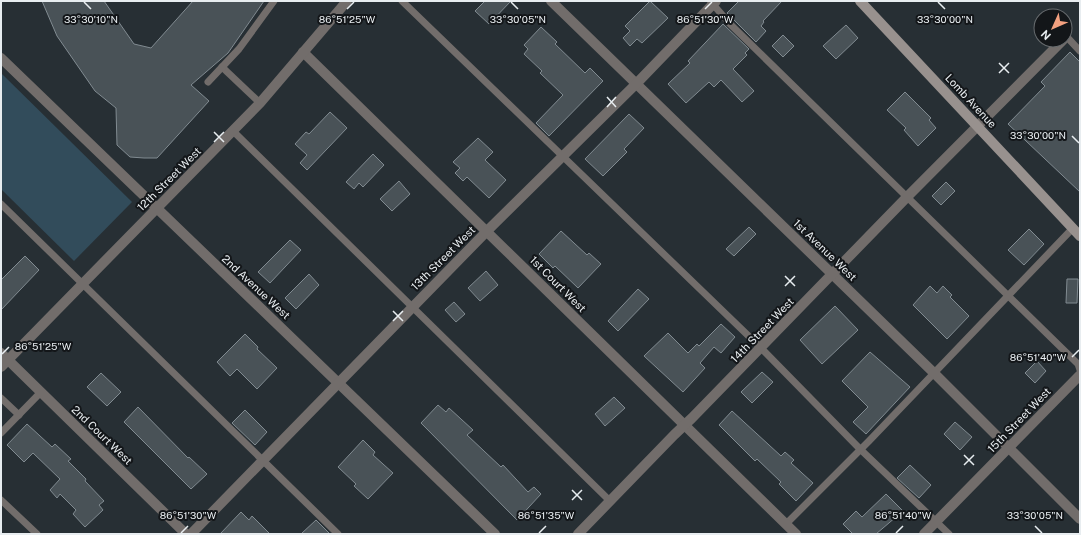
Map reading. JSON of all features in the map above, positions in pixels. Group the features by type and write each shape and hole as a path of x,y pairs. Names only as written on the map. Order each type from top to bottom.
{"main road":[{"name":"Lomb Avenue","path":"860,1 1076,232"}],"street":[{"name":"12th Street West","path":"3,360 83,284 157,210 260,103 347,1"},
{"name":"1st Avenue West","path":"551,1 934,373 1080,519"},
{"name":"13th Street West","path":"191,534 487,231 637,83 713,2"},
{"name":"14th Street West","path":"578,534 833,275 907,196 1055,48"},
{"name":"1st Court West","path":"303,52 796,534"},
{"name":"2nd Avenue West","path":"1,58 157,210 339,382 495,534"},
{"name":"2nd Court West","path":"3,360 41,392 186,534"},
{"name":"15th Street West","path":"924,534 1080,375"}],"lane":[{"path":"208,82 239,49 274,1"},
{"path":"402,1 761,348 860,449 949,534"},
{"path":"713,2 730,24 1078,364 1080,370"},
{"path":"222,67 260,103"},
{"path":"233,131 610,501"},
{"path":"1,204 338,534"},
{"path":"786,524 1009,296 1076,232"},
{"path":"1,433 5,425 19,415 41,392"},
{"path":"1,399 19,415"},
{"path":"1,500 37,534"}],"shaded area":[{"path":"1,73 132,202 74,261 1,189"}],"building":[{"path":"42,1 104,1 134,44 151,48 193,1 264,1 228,53 191,85 209,101 157,158 144,158 130,157 117,145 116,108 95,91 57,36"},
{"path":"485,1 511,1 489,24 475,11"},
{"path":"650,1 668,18 642,43 637,39 630,46 623,38 630,31 625,26"},
{"path":"739,1 782,1 763,21 764,22 761,26 766,31 756,42 727,13"},
{"path":"723,24 749,49 745,53 747,55 733,69 754,91 742,102 721,80 714,87 709,82 686,103 668,84 690,63 688,61"},
{"path":"846,25 858,38 836,59 823,46"},
{"path":"541,27 557,42 555,44 585,73 590,68 603,81 549,136 536,123 563,95 540,73 542,71 524,54 528,49 524,45"},
{"path":"783,35 794,46 783,57 772,46"},
{"path":"1070,52 1080,62 1080,192 1008,124 1045,86 1041,82"},
{"path":"905,92 931,118 929,120 936,128 918,146 904,130 906,128 887,110"},
{"path":"330,112 347,128 307,170 300,163 307,155 295,144 306,132 309,134"},
{"path":"629,114 644,128 624,149 627,152 603,176 585,159"},
{"path":"478,138 493,152 485,160 506,180 489,198 467,177 463,181 455,173 460,168 453,162"},
{"path":"373,154 384,165 363,187 359,183 354,189 346,182"},
{"path":"399,181 410,194 392,211 380,199"},
{"path":"946,182 955,191 941,205 932,196"},
{"path":"749,227 756,234 734,256 726,249"},
{"path":"1029,229 1044,244 1024,265 1008,250"},
{"path":"561,231 587,255 589,253 601,264 578,288 555,266 553,268 539,254"},
{"path":"290,240 301,250 270,283 258,272"},
{"path":"25,256 39,270 1,310 1,280"},
{"path":"486,271 498,285 480,301 468,288"},
{"path":"309,274 319,285 296,309 285,298"},
{"path":"1067,279 1078,279 1077,303 1066,303"},
{"path":"930,286 937,293 943,286 952,295 950,297 969,316 947,339 913,305"},
{"path":"638,289 649,299 618,331 608,321"},
{"path":"454,302 465,314 456,322 445,310"},
{"path":"835,306 858,330 822,364 800,340"},
{"path":"721,324 735,337 721,353 714,347 700,363 705,368 683,392 644,356 668,333 688,353 697,344 699,346"},
{"path":"245,334 258,347 257,349 277,368 257,389 237,369 230,376 217,362"},
{"path":"870,352 910,387 866,434 853,422 868,407 842,381"},
{"path":"1037,361 1046,371 1035,383 1025,373"},
{"path":"762,372 773,382 752,403 741,392"},
{"path":"101,373 121,392 107,406 87,387"},
{"path":"614,397 625,408 605,426 595,414"},
{"path":"438,405 446,412 449,408 473,430 467,435 501,467 503,465 528,492 534,487 541,494 517,520 421,423"},
{"path":"138,407 188,458 189,457 207,474 191,489 124,422"},
{"path":"245,410 267,432 255,445 232,423"},
{"path":"732,411 781,456 785,452 794,460 791,463 813,483 796,501 779,484 781,482 757,459 755,461 719,425"},
{"path":"955,422 972,437 960,450 944,434"},
{"path":"27,424 52,447 55,444 71,459 68,461 86,479 85,481 104,501 99,505 103,510 85,527 73,514 76,510 60,494 57,498 50,490 60,479 33,453 24,462 7,445"},
{"path":"363,440 375,452 373,455 393,473 368,499 354,486 356,484 338,467"},
{"path":"910,465 931,485 919,498 897,478"},
{"path":"886,494 903,511 876,534 853,534 843,524 856,511 862,517"},
{"path":"241,512 249,520 252,516 270,534 220,534"},
{"path":"316,520 330,534 301,534"}]}
